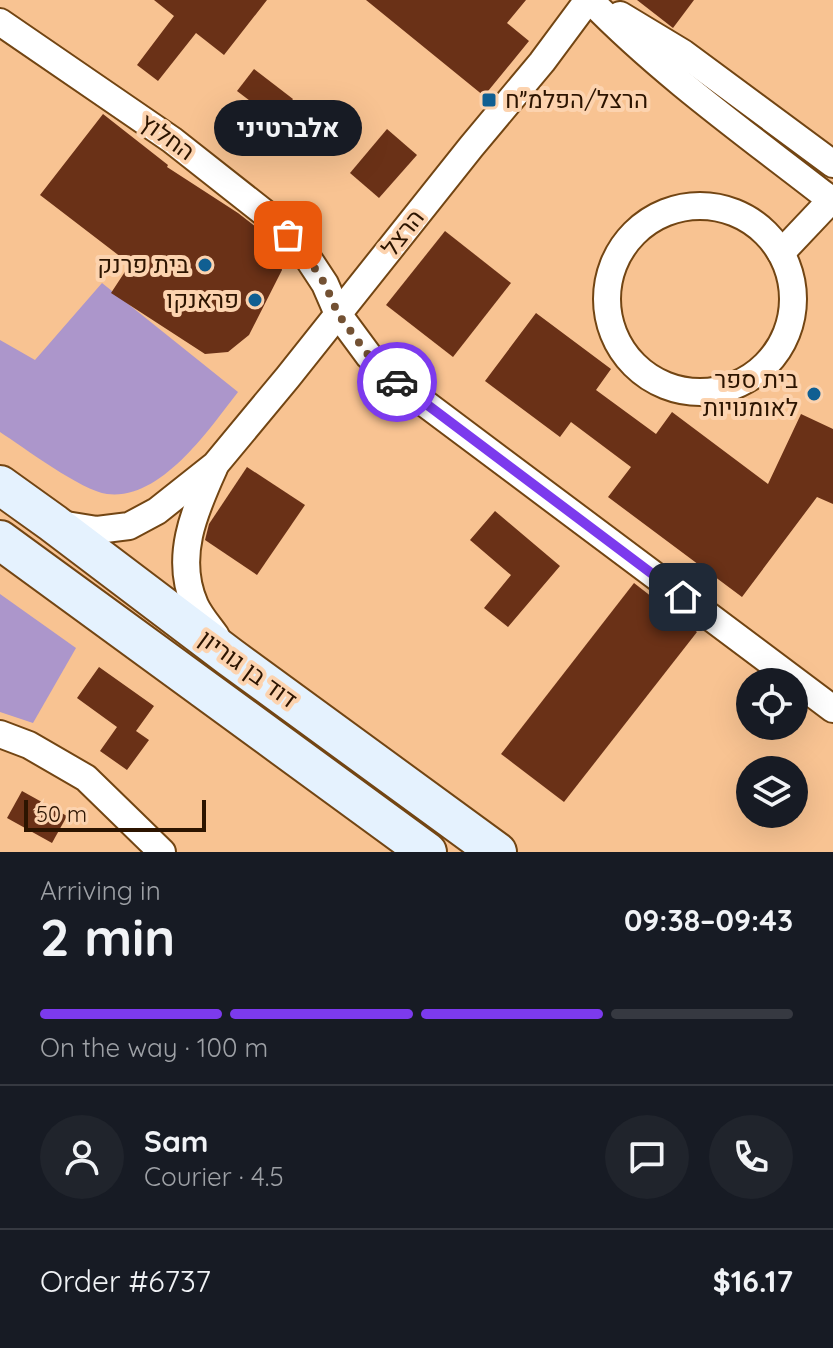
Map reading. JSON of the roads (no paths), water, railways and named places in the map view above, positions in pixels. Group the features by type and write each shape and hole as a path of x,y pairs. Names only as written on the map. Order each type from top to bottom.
{"main road":[{"name":"דוד בן גוריון","path":"0,485 497,852"},
{"name":"דוד בן גוריון","path":"0,540 427,852"}],"street":[{"path":"590,0 683,53 833,164"},
{"path":"590,0 675,78 832,199 781,253"},
{"name":"הרצל","path":"53,523 97,530 129,526 157,511 215,465 590,0"},
{"name":"החלוץ","path":"0,22 172,140 271,218 304,252 325,284 338,314 369,356 395,381 833,709"},
{"path":"700,206 732,211 760,228 781,253 791,280 793,309 785,338 769,363 745,381 718,391 688,392 659,383 635,366 617,343 608,315 608,282 619,252 640,227 668,211 700,206"},
{"name":"הרצל","path":"215,465 196,507 187,544 186,576 196,607 230,657"},
{"path":"0,734 29,745 86,778 162,852"}],"place":[{"name":"הרצל/הפלמ״ח","path":"489,100"},
{"name":"אלברטיני","path":"288,235"},
{"name":"בית פרנק","path":"205,265"},
{"name":"פראנקו","path":"255,300"},
{"name":"בית ספר לאומנויות","path":"814,394"}]}
